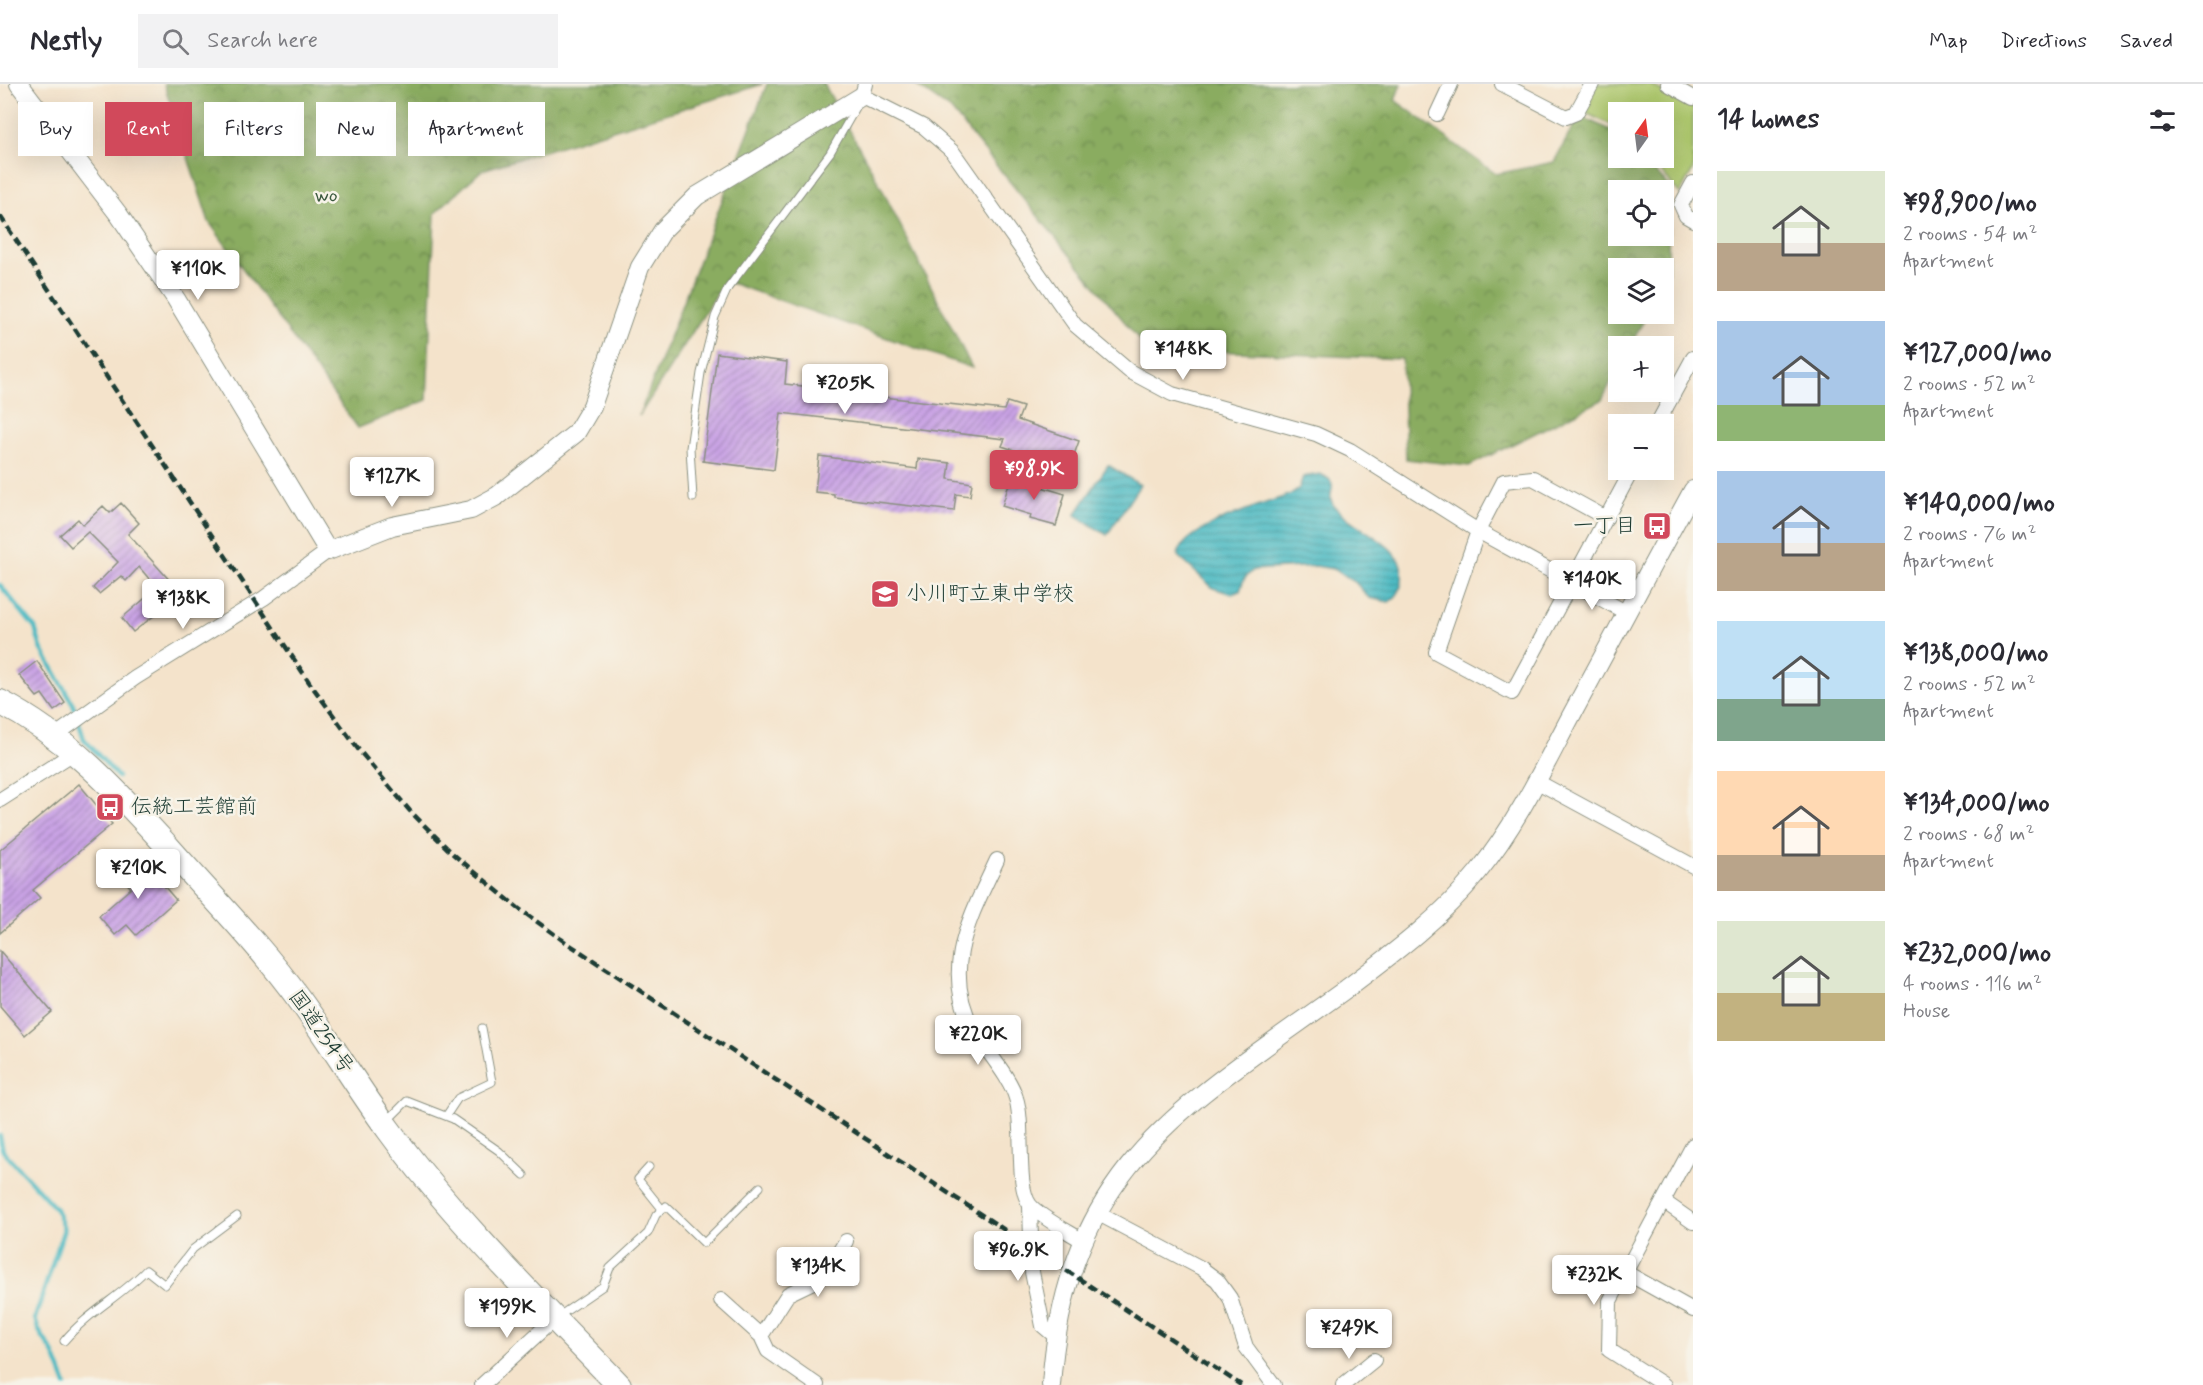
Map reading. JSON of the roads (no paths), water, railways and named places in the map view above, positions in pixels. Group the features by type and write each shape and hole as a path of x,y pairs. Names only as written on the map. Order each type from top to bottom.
{"highway":[{"name":"国道254号","path":"0,702 56,735 113,786 291,989 384,1124 438,1193 619,1385"}],"street":[{"path":"19,84 119,215 176,299 328,551"},
{"path":"1437,114 1452,84"},
{"path":"1502,84 1566,117 1576,113 1592,84"},
{"path":"1668,84 1692,95"},
{"path":"56,735 135,678 264,597 328,551 392,526 471,510 497,496 576,433 592,406 640,267 663,230 697,196 863,90 924,127 953,152 1075,325 1130,371 1172,394 1316,434 1350,450 1478,531 1627,613"},
{"path":"1693,183 1681,205 1686,216 1693,220"},
{"path":"1662,414 1693,358"},
{"path":"1606,518 1533,478 1504,481 1478,531 1436,652 1512,693 1627,480"},
{"path":"1051,1385 1056,1336 1067,1282 1097,1213 1139,1152 1182,1109 1398,950 1446,908 1497,847 1536,780 1693,490"},
{"path":"0,800 75,752"},
{"path":"1536,780 1693,866"},
{"path":"997,860 968,922 958,963 960,992 974,1030 1016,1097 1022,1136 1023,1190 1030,1206 1032,1272 1042,1326 1056,1336"},
{"path":"1664,1385 1609,1350 1610,1301 1693,1145"},
{"path":"1663,1201 1693,1222"},
{"path":"1030,1206 1083,1241"},
{"path":"1097,1213 1201,1268 1217,1281 1230,1298 1246,1347 1274,1385"},
{"path":"762,1336 788,1294 815,1281 830,1267 846,1241"},
{"path":"1625,1272 1693,1310"},
{"path":"721,1300 762,1336 768,1351 817,1385"},
{"path":"482,1385 555,1318"},
{"path":"1343,1385 1374,1360"}],"lane":[{"path":"693,498 690,448 701,373 715,317 728,288 830,153 863,90"},
{"path":"446,1116 458,1098 492,1082 482,1028"},
{"path":"384,1124 407,1101 446,1116 499,1151 524,1175"},
{"path":"649,1167 638,1179 662,1209"},
{"path":"555,1318 603,1286 610,1268 648,1233 656,1215 666,1206 704,1244 760,1187"},
{"path":"64,1341 76,1327 128,1289 146,1270 165,1286 193,1249 237,1216"}],"water":[{"path":"1108,465 1140,485 1107,535 1075,515"},
{"path":"1320,474 1331,482 1331,497 1335,507 1388,547 1396,556 1401,567 1402,583 1397,595 1389,602 1369,598 1355,582 1333,569 1316,566 1253,570 1244,579 1240,591 1232,594 1213,588 1178,556 1182,546 1208,527 1225,518 1289,495 1299,488 1303,477"}],"waterway":[{"path":"0,585 35,628 41,648 73,704 84,739 118,777"},
{"path":"0,1136 3,1151 56,1209 64,1229 35,1318 38,1329 54,1354 66,1385"}],"railway":[{"path":"0,216 309,682 358,749 410,811 453,854 518,908 561,939 1241,1385"}],"place":[{"name":"一丁目","path":"1657,526"},
{"name":"小川町立東中学校","path":"885,594"},
{"name":"伝統工芸館前","path":"110,807"}],"park label":[{"name":"wo","path":"326,195"}]}
